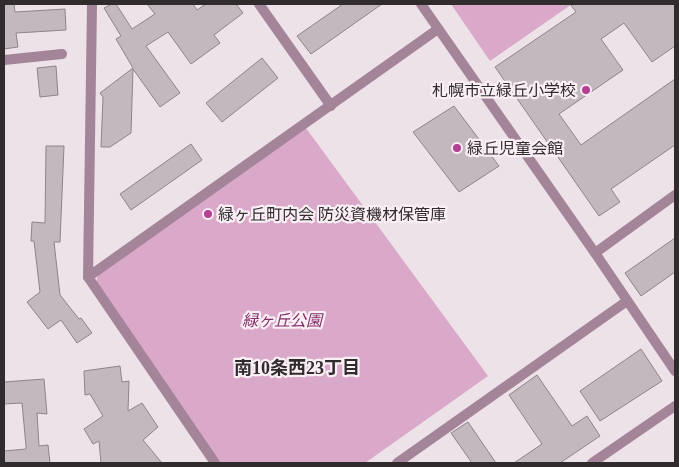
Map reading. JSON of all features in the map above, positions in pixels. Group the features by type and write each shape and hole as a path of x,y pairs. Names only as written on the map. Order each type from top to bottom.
{"street":[{"path":"92,4 88,277 215,463"},
{"path":"260,4 331,106"},
{"path":"421,4 595,252 675,371"},
{"path":"88,277 438,29"},
{"path":"4,60 62,54"},
{"path":"595,252 675,196"},
{"path":"397,463 627,301"},
{"path":"592,463 675,406"}],"green space":[{"path":"451,4 572,4 490,61"},
{"name":"緑ヶ丘公園","path":"303,124 488,376 365,463 220,463 95,292 98,273"}],"building":[{"path":"4,4 14,4 15,12 65,9 66,30 16,33 18,47 4,49"},
{"path":"116,4 132,29 155,14 147,4 193,4 197,10 206,4 236,4 243,13 214,35 220,43 191,64 168,32 146,46 180,93 160,107 133,69 131,133 110,147 101,147 103,97 100,93 133,68 116,39 121,36 104,8"},
{"path":"343,4 382,4 311,54 297,36"},
{"path":"570,4 675,4 675,46 652,62 624,23 601,39 623,70 559,114 581,145 675,79 675,145 611,189 620,202 599,216 495,67 576,12"},
{"path":"262,58 278,78 222,122 206,103"},
{"path":"56,66 58,95 40,97 37,68"},
{"path":"454,106 499,166 459,192 413,132"},
{"path":"191,144 202,160 131,210 120,194"},
{"path":"46,146 64,146 60,242 54,242 60,295 92,333 77,343 61,320 48,329 27,302 40,292 34,241 31,241 32,222 45,223"},
{"path":"675,238 675,272 641,296 625,273"},
{"path":"641,349 662,381 600,421 580,391"},
{"path":"120,366 122,382 129,381 128,411 142,403 158,427 143,440 162,463 101,463 99,441 93,444 84,429 103,416 90,394 85,395 84,371"},
{"path":"537,375 572,426 587,416 600,436 560,463 514,463 542,444 509,395"},
{"path":"44,379 47,414 37,413 39,446 48,445 50,463 4,463 4,451 26,449 26,446 22,403 4,404 4,382"},
{"path":"468,422 496,463 472,463 451,433"}],"place":[{"name":"札幌市立緑丘小学校","path":"586,90"},
{"name":"緑丘児童会館","path":"457,148"},
{"name":"緑ヶ丘町内会 防災資機材保管庫","path":"208,214"}],"district":[{"name":"南10条西23丁目","path":"297,368"}]}
